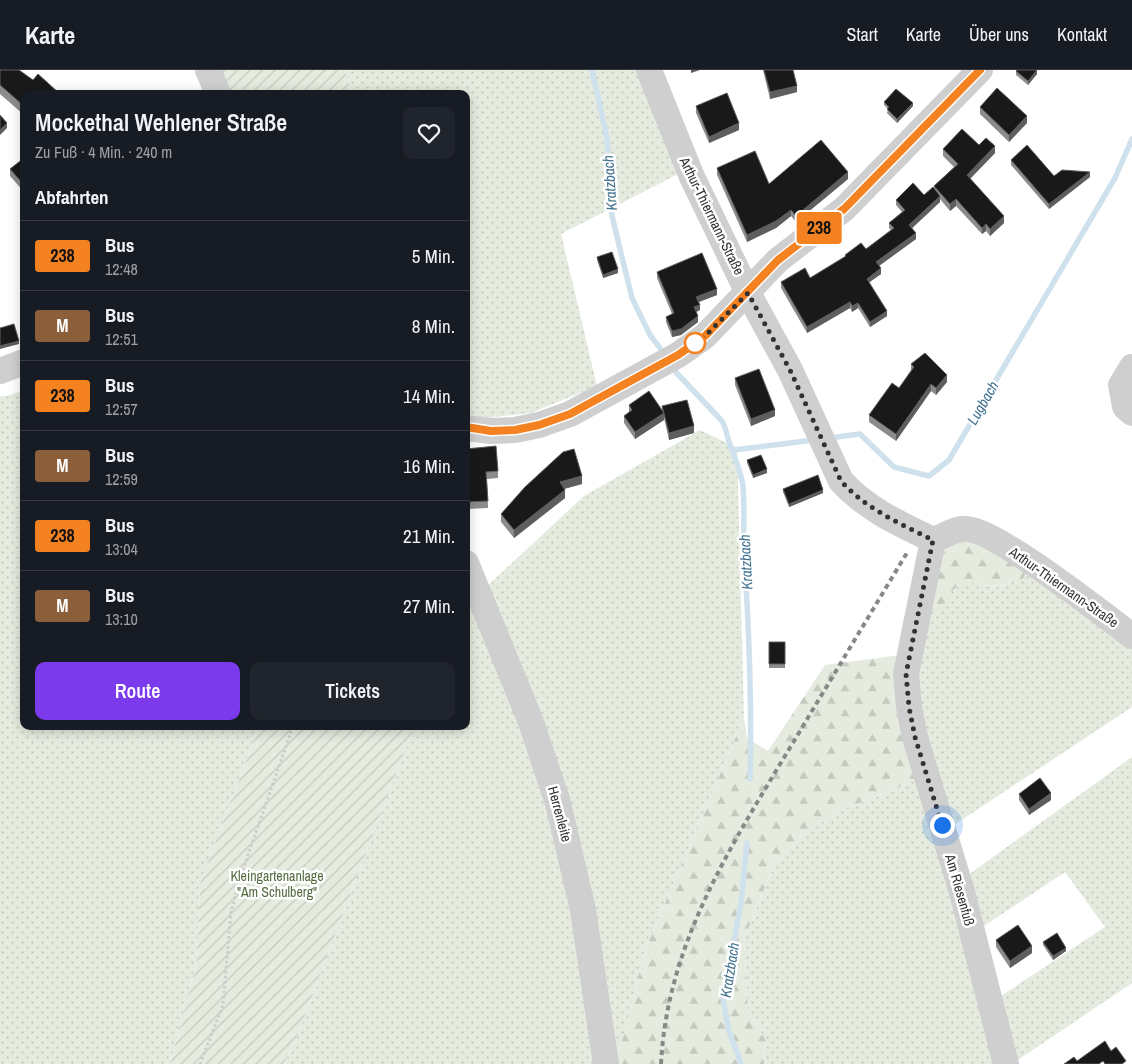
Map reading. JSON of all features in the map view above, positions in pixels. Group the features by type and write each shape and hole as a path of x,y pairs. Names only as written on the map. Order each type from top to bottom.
{"street":[{"path":"208,70 216,90"},
{"name":"Arthur-Thiermann-Straße","path":"650,70 685,163 748,293 790,370 841,481 863,502 933,540 962,528 983,534 1128,625"},
{"path":"470,428 491,431 515,430 539,425 570,414 678,355 705,336 778,260 844,209 980,70"},
{"path":"0,371 20,364"},
{"path":"1132,367 1122,384 1125,406 1132,413"},
{"name":"Am Riesenfuß","path":"933,540 906,674 909,707 915,737 962,892 1006,1064"},
{"name":"Herrenleite","path":"470,572 531,722 558,803 583,910 606,1064"}],"path":[{"path":"200,1064 223,1005 231,913 239,881 292,730"}],"green space":[{"path":"217,70 345,70 352,90 224,90"},
{"path":"345,70 642,70 682,172 561,234 597,386 531,413 485,418 470,415 470,90 352,90"},
{"path":"20,391 20,730 257,730 200,883 197,961 170,1064 0,1064 0,396 7,396"},
{"path":"700,430 737,448 744,718 645,950 622,1042 608,1043 590,909 484,589 584,496"},
{"path":"976,541 1027,570 1022,581 996,586 969,582 963,583 950,594 941,612 925,605 941,551 962,542"},
{"path":"1027,570 1132,645 1132,707 951,827 915,705 925,605 941,611 950,594 959,585 970,582 1000,586 1011,582"},
{"path":"474,603 552,805 600,1064 284,1064 296,1039 412,730 470,730 470,610"},
{"path":"901,655 922,778 839,811 805,833 774,865 744,939 748,1010 766,1041 764,1064 611,1064 608,1043 622,1041 645,950 744,718 747,738 768,751 825,665"},
{"name":"Kleingartenanlage \"Am Schulberg\"","path":"257,730 412,730 296,1039 284,1064 170,1064 197,961 200,883"},
{"path":"1132,757 1132,983 1012,1064 995,1000 1105,927 1065,872 978,930 964,878"},
{"path":"922,778 998,1064 764,1064 766,1041 748,1010 744,939 774,865 805,833 839,811"}],"building":[{"path":"0,70 19,70 33,80 38,74 56,90 20,90 20,102 0,85"},
{"path":"764,70 793,70 797,86 770,92"},
{"path":"1017,70 1037,70 1028,81"},
{"path":"997,88 1027,116 1009,135 980,107"},
{"path":"896,89 913,103 897,119 887,109 889,107 884,102"},
{"path":"727,93 739,123 709,137 696,106"},
{"path":"0,115 7,123 0,130"},
{"path":"962,129 979,145 986,138 995,146 967,175 1004,216 990,229 986,224 982,228 956,199 950,204 934,186 958,164 943,149"},
{"path":"821,140 848,172 796,216 791,210 776,221 747,235 717,168 755,151 769,184"},
{"path":"1027,145 1054,176 1062,170 1090,172 1049,204 1011,160"},
{"path":"20,161 20,180 10,169"},
{"path":"913,183 924,195 933,187 940,196 909,225 916,233 876,262 881,268 867,279 887,311 870,322 858,303 852,306 850,302 807,327 781,282 805,268 810,278 846,256 861,243 866,249 894,228 889,223 905,210 896,200"},
{"path":"612,252 618,269 603,275 597,257"},
{"path":"702,253 717,289 696,297 700,305 694,307 698,316 681,329 672,331 666,317 674,313 657,272"},
{"path":"14,324 19,341 0,346 0,328"},
{"path":"925,353 947,375 936,388 931,384 896,434 869,415 892,383 899,388 914,367 911,364"},
{"path":"759,369 775,410 751,419 735,378"},
{"path":"649,391 664,413 635,432 624,416 632,410 629,405"},
{"path":"687,400 694,426 669,433 662,406"},
{"path":"496,446 498,471 486,472 488,501 470,502 470,449"},
{"path":"574,449 582,476 560,482 565,490 514,530 501,514 525,487 563,452"},
{"path":"761,455 767,469 753,475 747,460"},
{"path":"818,475 823,490 789,504 783,489"},
{"path":"769,642 785,642 785,664 769,664"},
{"path":"1040,778 1051,793 1029,809 1019,794"},
{"path":"1018,925 1032,946 1010,961 996,940"},
{"path":"1057,933 1066,948 1053,956 1043,942"},
{"path":"1105,1041 1111,1051 1116,1047 1126,1061 1122,1064 1105,1064 1103,1061 1099,1064 1064,1064 1074,1057 1077,1061"}],"waterway":[{"name":"Kratzbach","path":"592,70 607,138 612,216 632,298 650,335 660,348"},
{"name":"Lugbach","path":"829,438 860,434 894,467 929,476 949,460 1115,178 1132,139"},
{"name":"Kratzbach","path":"672,368 722,421 742,480 750,665 750,779"},
{"name":"Lugbach","path":"733,450 814,440"},
{"name":"Kratzbach","path":"741,1064 729,1031 723,999 741,904 747,843"}],"railway":[{"path":"661,1064 666,1020 675,978 689,937 706,898 746,821 908,551"}],"bus line":[{"name":"238","path":"470,428 491,431 515,430 539,425 570,414 678,355 705,336 724,318 778,260 844,209 942,111 980,70"}],"route":[{"path":"695,343 705,336 748,293 790,370 841,481 863,502 933,540 906,674 909,707 915,737 942,825"}]}
